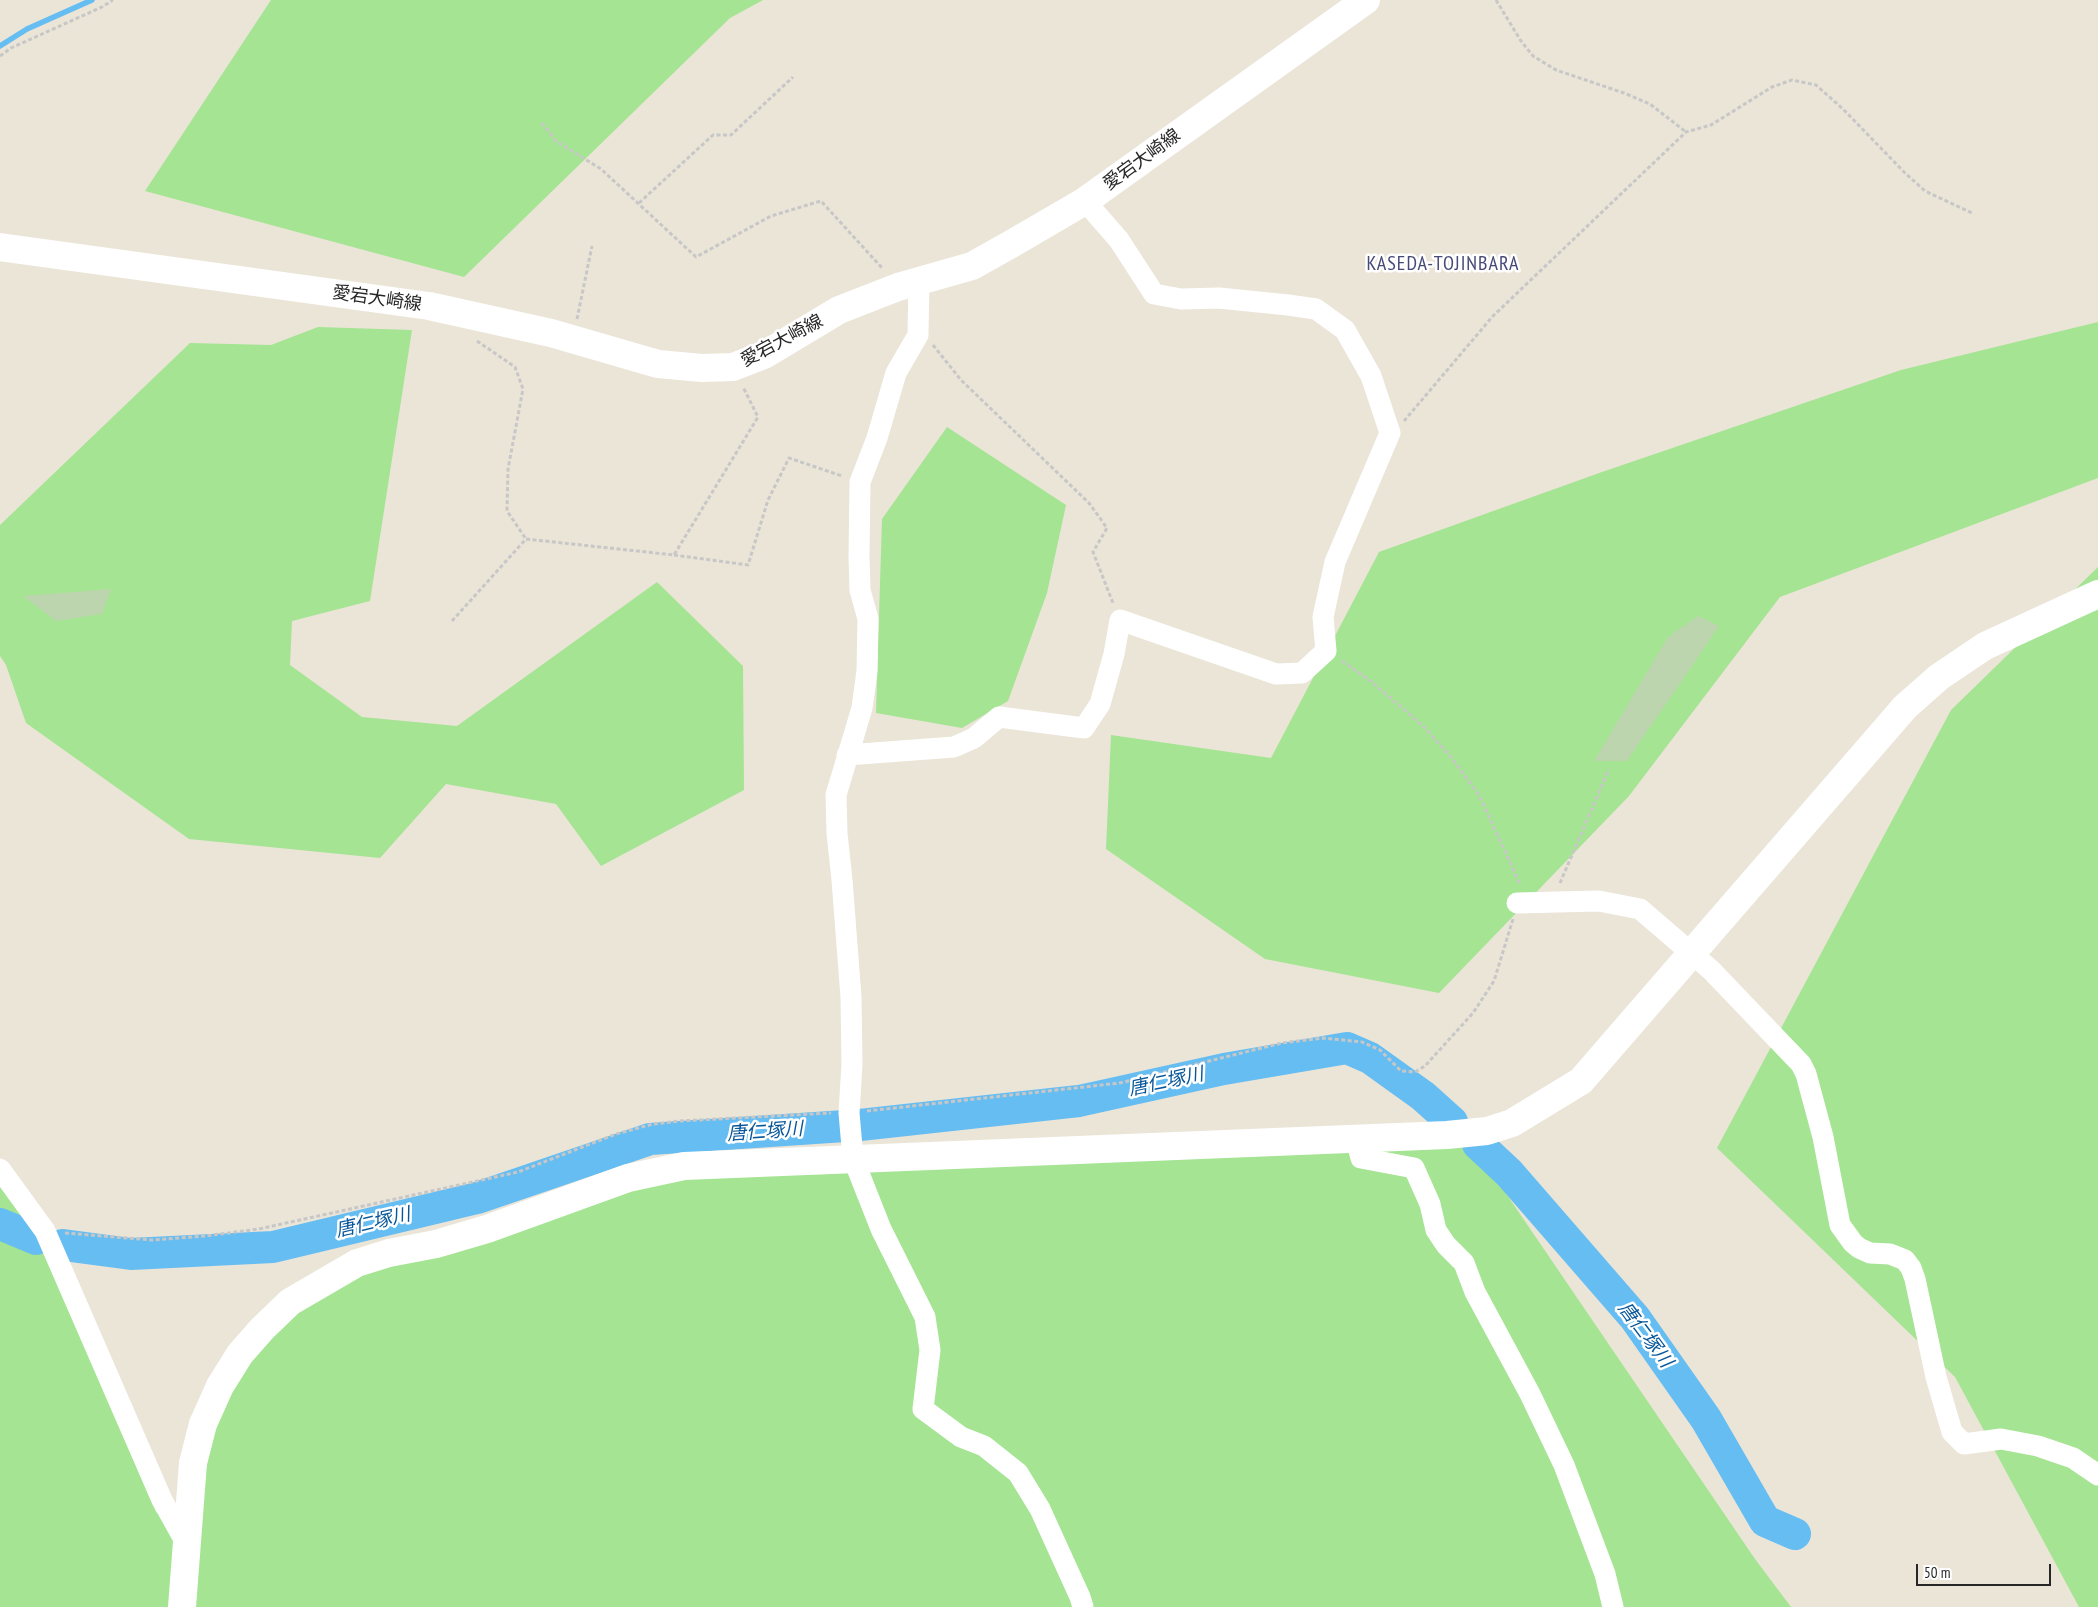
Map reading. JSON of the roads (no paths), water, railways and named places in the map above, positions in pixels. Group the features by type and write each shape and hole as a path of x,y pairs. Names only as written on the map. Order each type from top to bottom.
{"street":[{"name":"愛宕大崎線","path":"0,247 429,306 481,316 573,339 658,364 702,368 733,367 764,354 839,310 909,284 972,266 1085,202 1366,0"},
{"path":"847,755 954,747 974,738 999,717 1084,728 1100,704 1114,654 1120,620 1276,674 1302,673 1326,651 1323,617 1335,562 1390,433 1372,376 1345,330 1316,309 1219,298 1181,298 1154,294 1118,240 1085,202"},
{"path":"909,284 918,335 896,373 877,438 860,482 858,522 859,565 860,590 868,619 867,671 862,708 836,795 835,810 851,997 852,1064 849,1112 853,1158 881,1229 925,1317 930,1350 923,1410 961,1437 984,1446 1018,1473 1040,1509 1083,1607"},
{"path":"182,1607 193,1463 203,1424 220,1386 240,1354 290,1302 319,1284 365,1260 389,1253 436,1244 488,1229 628,1178 658,1170 684,1166 1447,1135 1487,1131 1512,1123 1582,1080 1905,707 1939,677 1986,646 2098,594"},
{"path":"1517,903 1599,901 1640,909 1692,952 1742,1001 1801,1064 1806,1074 1823,1137 1840,1225 1859,1248 1870,1252 1890,1254 1905,1260 1915,1279 1936,1377 1952,1432 1964,1444 2001,1439 2038,1446 2073,1458 2098,1474"},
{"path":"1356,1139 1361,1158 1414,1168 1430,1204 1436,1230 1446,1245 1464,1263 1475,1292 1530,1394 1564,1465 1605,1574 1613,1607"},
{"path":"0,1169 45,1231 162,1500 186,1542"}],"waterway":[{"path":"0,46 27,29 92,0"},
{"name":"唐仁塚川","path":"63,1245 131,1254 273,1247 477,1198 650,1139 860,1125 1079,1101 1224,1069 1347,1048 1370,1058 1423,1096 1452,1122"},
{"name":"唐仁塚川","path":"1478,1144 1509,1173 1635,1318 1706,1419 1765,1521 1795,1534"},
{"name":"唐仁塚川","path":"0,1224 36,1239"}],"district":[{"name":"KASEDA-TOJINBARA","path":"1443,264"}]}
